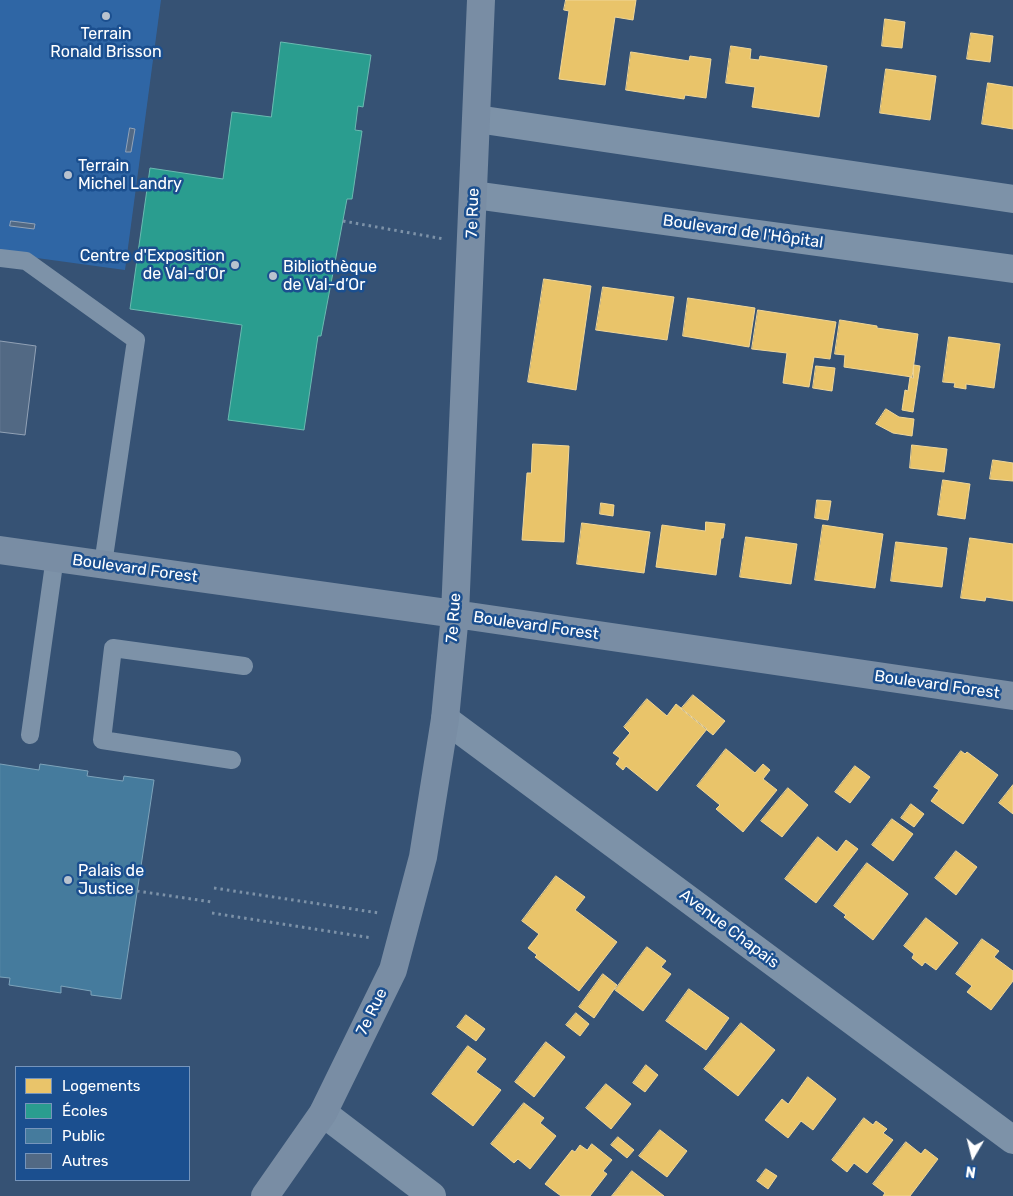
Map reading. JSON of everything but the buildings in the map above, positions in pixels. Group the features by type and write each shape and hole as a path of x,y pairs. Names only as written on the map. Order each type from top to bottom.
{"street":[{"name":"7e Rue","path":"265,1196 323,1113 393,970 424,857 446,718 455,614 481,0"},
{"path":"477,119 1013,199"},
{"name":"Boulevard de l'Hôpital","path":"474,195 1013,269"},
{"name":"Boulevard Forest","path":"0,550 455,614 1013,696"},
{"name":"Avenue Chapais","path":"446,718 1013,1140"},
{"path":"323,1113 432,1196"}],"lane":[{"path":"0,258 26,261 136,340 103,564"},
{"path":"30,735 55,557"},
{"path":"232,760 102,740 113,648 244,666"}],"path":[{"path":"343,221 472,244"},
{"path":"214,888 404,930"},
{"path":"137,891 212,902"},
{"path":"212,913 404,930"}],"shaded area":[{"name":"Terrain Michel Landry","path":"0,0 161,0 125,270 0,253"}],"place":[{"name":"Terrain Ronald Brisson","path":"106,16"},
{"name":"Terrain Michel Landry","path":"68,175"},
{"name":"Centre d'Exposition de Val-d'Or","path":"235,265"},
{"name":"Bibliothèque de Val-d’Or","path":"273,276"},
{"name":"Palais de Justice","path":"68,880"}]}
